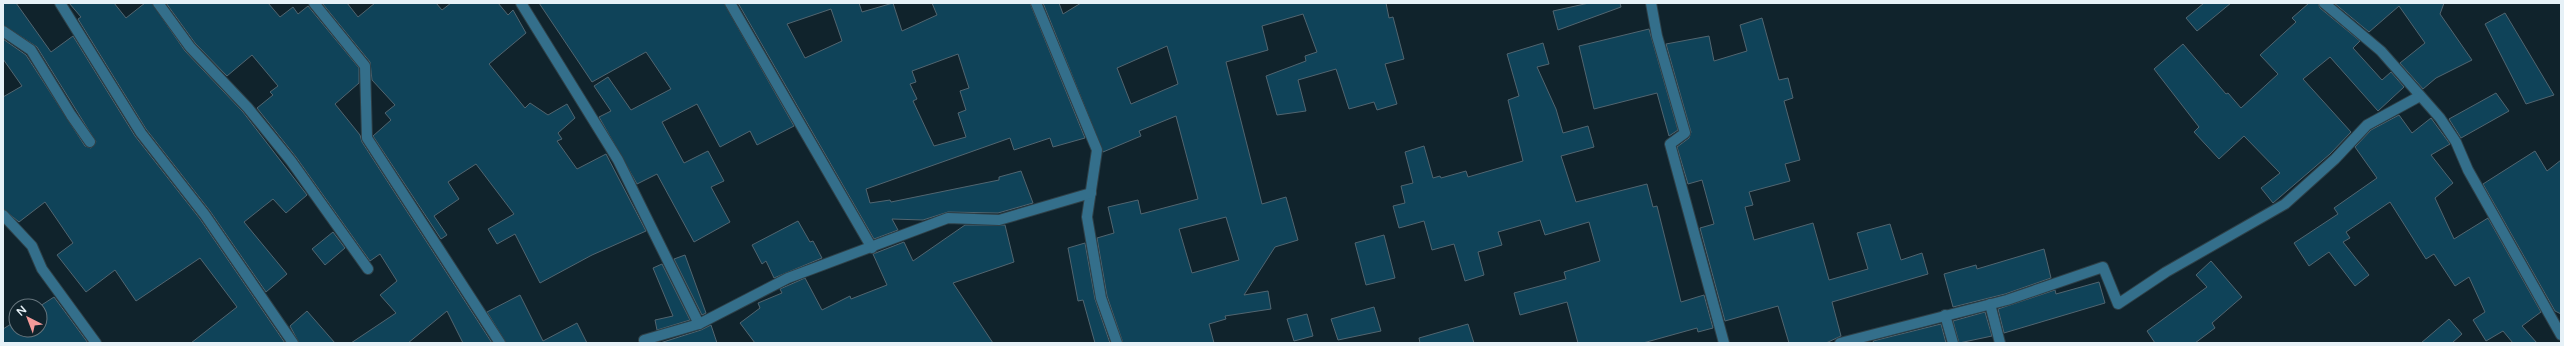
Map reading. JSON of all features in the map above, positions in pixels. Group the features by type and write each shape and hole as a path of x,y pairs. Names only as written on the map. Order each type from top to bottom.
{"street":[{"path":"60,3 141,133 205,216 293,343"},
{"path":"158,3 190,47 248,108 291,161 368,269"},
{"path":"314,3 365,66 367,138 500,343"},
{"path":"521,3 618,160 699,324"},
{"path":"730,3 872,248"},
{"path":"1036,3 1097,150 1087,217 1101,298 1117,343"},
{"path":"1651,3 1657,36 1685,133 1670,144 1724,343"},
{"path":"2324,3 2381,51 2420,96 2456,142 2468,170 2561,334"},
{"path":"3,31 31,50 71,115 90,142"},
{"path":"1840,343 1990,304 2103,267 2118,304 2166,272 2285,204 2335,159 2366,125 2420,96"},
{"path":"644,340 699,324 788,278 872,248 948,218 999,220 1091,193"},
{"path":"3,215 32,246 42,269 96,343"},
{"path":"1990,304 2000,343"},
{"path":"1945,315 1953,343"}],"building":[{"path":"3,3 16,3 51,52 73,36 135,136 200,219 285,343 191,343 237,307 200,258 136,301 115,270 86,292 57,255 73,243 45,202 19,222 3,209 3,97 22,86 3,59 3,39 26,55 85,146 91,148 96,142 37,47 3,25"},
{"path":"69,3 114,3 126,18 145,3 152,3 185,51 243,112 307,195 286,213 273,199 244,222 287,274 266,292 210,211 146,129 78,19 81,17"},
{"path":"166,3 268,3 280,17 293,7 298,14 308,6 359,68 359,83 335,104 360,135 362,142 492,343 463,343 447,311 408,343 351,343 396,313 380,295 397,281 380,254 370,261 296,157 257,108 273,95 270,92 278,86 252,55 227,76 195,43"},
{"path":"322,3 347,3 358,17 375,3 436,3 442,10 451,3 498,3 508,15 513,10 526,33 489,64 525,108 530,103 548,115 567,104 575,118 558,133 562,139 557,141 577,169 606,154 646,231 592,255 540,283 515,234 497,244 488,229 514,214 476,164 448,182 459,199 434,216 447,235 441,239 373,136 391,120 385,113 395,105 372,80 370,62"},
{"path":"539,3 724,3 794,126 757,145 750,131 720,147 697,104 662,122 684,163 708,151 724,181 711,187 730,222 694,242 657,174 637,184 599,117 611,111 594,86 608,77 631,110 671,89 646,52 592,82"},
{"path":"738,3 859,3 862,12 893,3 902,31 937,15 932,3 1030,3 1085,138 1053,147 1050,138 1014,150 1010,138 866,189 870,203 890,200 891,202 999,180 999,177 1021,171 1033,203 998,213 948,212 923,220 892,219 898,230 874,239","holes":["831,9 842,41 805,58 787,24","958,54 969,88 960,91 966,110 958,113 966,137 934,146 913,101 917,99 910,84 916,82 912,71"]},
{"path":"1043,3 1059,3 1063,14 1081,3 1386,3 1389,18 1393,17 1404,59 1385,64 1397,104 1377,110 1374,102 1349,109 1336,69 1298,80 1306,111 1277,115 1266,76 1306,61 1305,56 1317,52 1303,14 1262,26 1268,50 1226,62 1262,204 1286,197 1298,240 1275,247 1244,295 1268,291 1271,309 1225,316 1226,319 1209,324 1214,343 1123,343 1107,296 1097,238 1114,233 1108,207 1138,200 1141,214 1198,199 1176,116 1139,131 1141,136 1103,152","holes":["1167,46 1178,84 1131,104 1117,68","1226,217 1239,260 1192,273 1179,229"]},
{"path":"1589,3 1620,3 1621,7 1558,30 1553,11"},
{"path":"2204,3 2231,3 2197,31 2186,18"},
{"path":"2309,3 2318,3 2320,8 2360,41 2353,48 2382,80 2391,72 2404,87 2378,111 2330,57 2303,79 2351,132 2330,154 2273,203 2261,188 2280,173 2244,136 2219,159 2194,132 2199,127 2154,69 2183,44 2226,94 2228,93 2241,108 2278,74 2260,55 2296,22 2292,18"},
{"path":"2334,3 2444,3 2440,14 2472,60 2436,78 2423,89 2400,63 2425,43 2399,6 2369,32"},
{"path":"2505,13 2554,95 2526,104 2485,24"},
{"path":"1762,18 1779,80 1788,78 1793,98 1784,101 1800,160 1785,164 1790,181 1749,192 1753,205 1745,207 1754,240 1813,223 1829,280 1868,269 1857,233 1890,224 1901,260 1922,253 1928,274 1832,302 1841,336 1826,343 1789,343 1778,306 1725,321 1700,228 1714,224 1702,180 1688,184 1677,147 1689,138 1691,132 1666,44 1709,36 1714,61 1747,51 1740,25"},
{"path":"1649,29 1678,130 1669,136 1657,93 1594,109 1579,46"},
{"path":"1543,43 1549,64 1537,67 1556,109 1563,133 1588,126 1594,147 1561,156 1576,202 1647,184 1653,207 1657,206 1681,302 1704,295 1713,328 1698,332 1697,328 1643,343 1578,343 1567,302 1520,315 1514,293 1566,279 1564,272 1600,261 1589,222 1545,235 1540,220 1498,232 1502,245 1478,252 1484,275 1465,281 1454,244 1432,250 1424,221 1399,228 1393,206 1405,203 1401,186 1413,183 1405,152 1424,146 1433,178 1440,176 1441,178 1466,171 1468,177 1523,161 1508,100 1519,96 1507,54"},
{"path":"2496,93 2509,111 2461,138 2449,119"},
{"path":"2399,115 2412,133 2431,118 2450,144 2431,155 2453,183 2435,198 2454,239 2488,218 2541,312 2522,326 2537,343 2513,343 2503,331 2486,341 2473,320 2485,312 2469,277 2455,286 2434,254 2426,259 2390,202 2346,232 2350,238 2343,242 2369,275 2355,286 2329,252 2309,266 2294,243 2338,214 2334,208 2377,178 2355,147 2371,130"},
{"path":"2535,151 2547,171 2561,160 2561,314 2555,311 2483,184"},
{"path":"798,221 810,242 813,241 822,258 774,278 766,261 762,264 752,245"},
{"path":"965,225 1005,225 1014,262 953,283 993,343 755,343 740,323 760,308 758,303 782,293 780,289 805,278 822,310 850,296 851,299 887,285 873,254 904,242 913,261"},
{"path":"333,232 345,248 325,265 312,249"},
{"path":"1384,235 1395,278 1366,285 1355,243"},
{"path":"1085,243 1095,299 1110,343 1095,343 1083,300 1078,301 1068,248"},
{"path":"2044,249 2051,278 2005,294 1953,307 1944,274 1976,265 1977,269"},
{"path":"685,255 706,313 702,315 674,259"},
{"path":"2211,261 2242,297 2212,323 2215,328 2195,343 2155,343 2147,331 2207,287 2196,275"},
{"path":"662,264 690,320 657,330 655,320 673,316 653,268"},
{"path":"2099,282 2105,303 2004,333 1998,309 2055,290 2056,294"},
{"path":"520,295 543,341 577,323 587,343 506,343 487,312"},
{"path":"54,297 88,343 3,343 3,329 8,326 8,338 48,338 48,301"},
{"path":"1374,307 1381,331 1338,340 1331,319"},
{"path":"307,311 335,343 299,343 290,326"},
{"path":"1985,312 1992,336 1959,343 1953,321"},
{"path":"1307,314 1313,336 1294,341 1287,319"},
{"path":"2449,319 2462,334 2452,343 2421,343"},
{"path":"1468,324 1474,343 1420,343 1419,338"},
{"path":"1941,324 1946,343 1874,343 1873,341"},
{"path":"711,325 717,343 660,343 701,330"}]}
